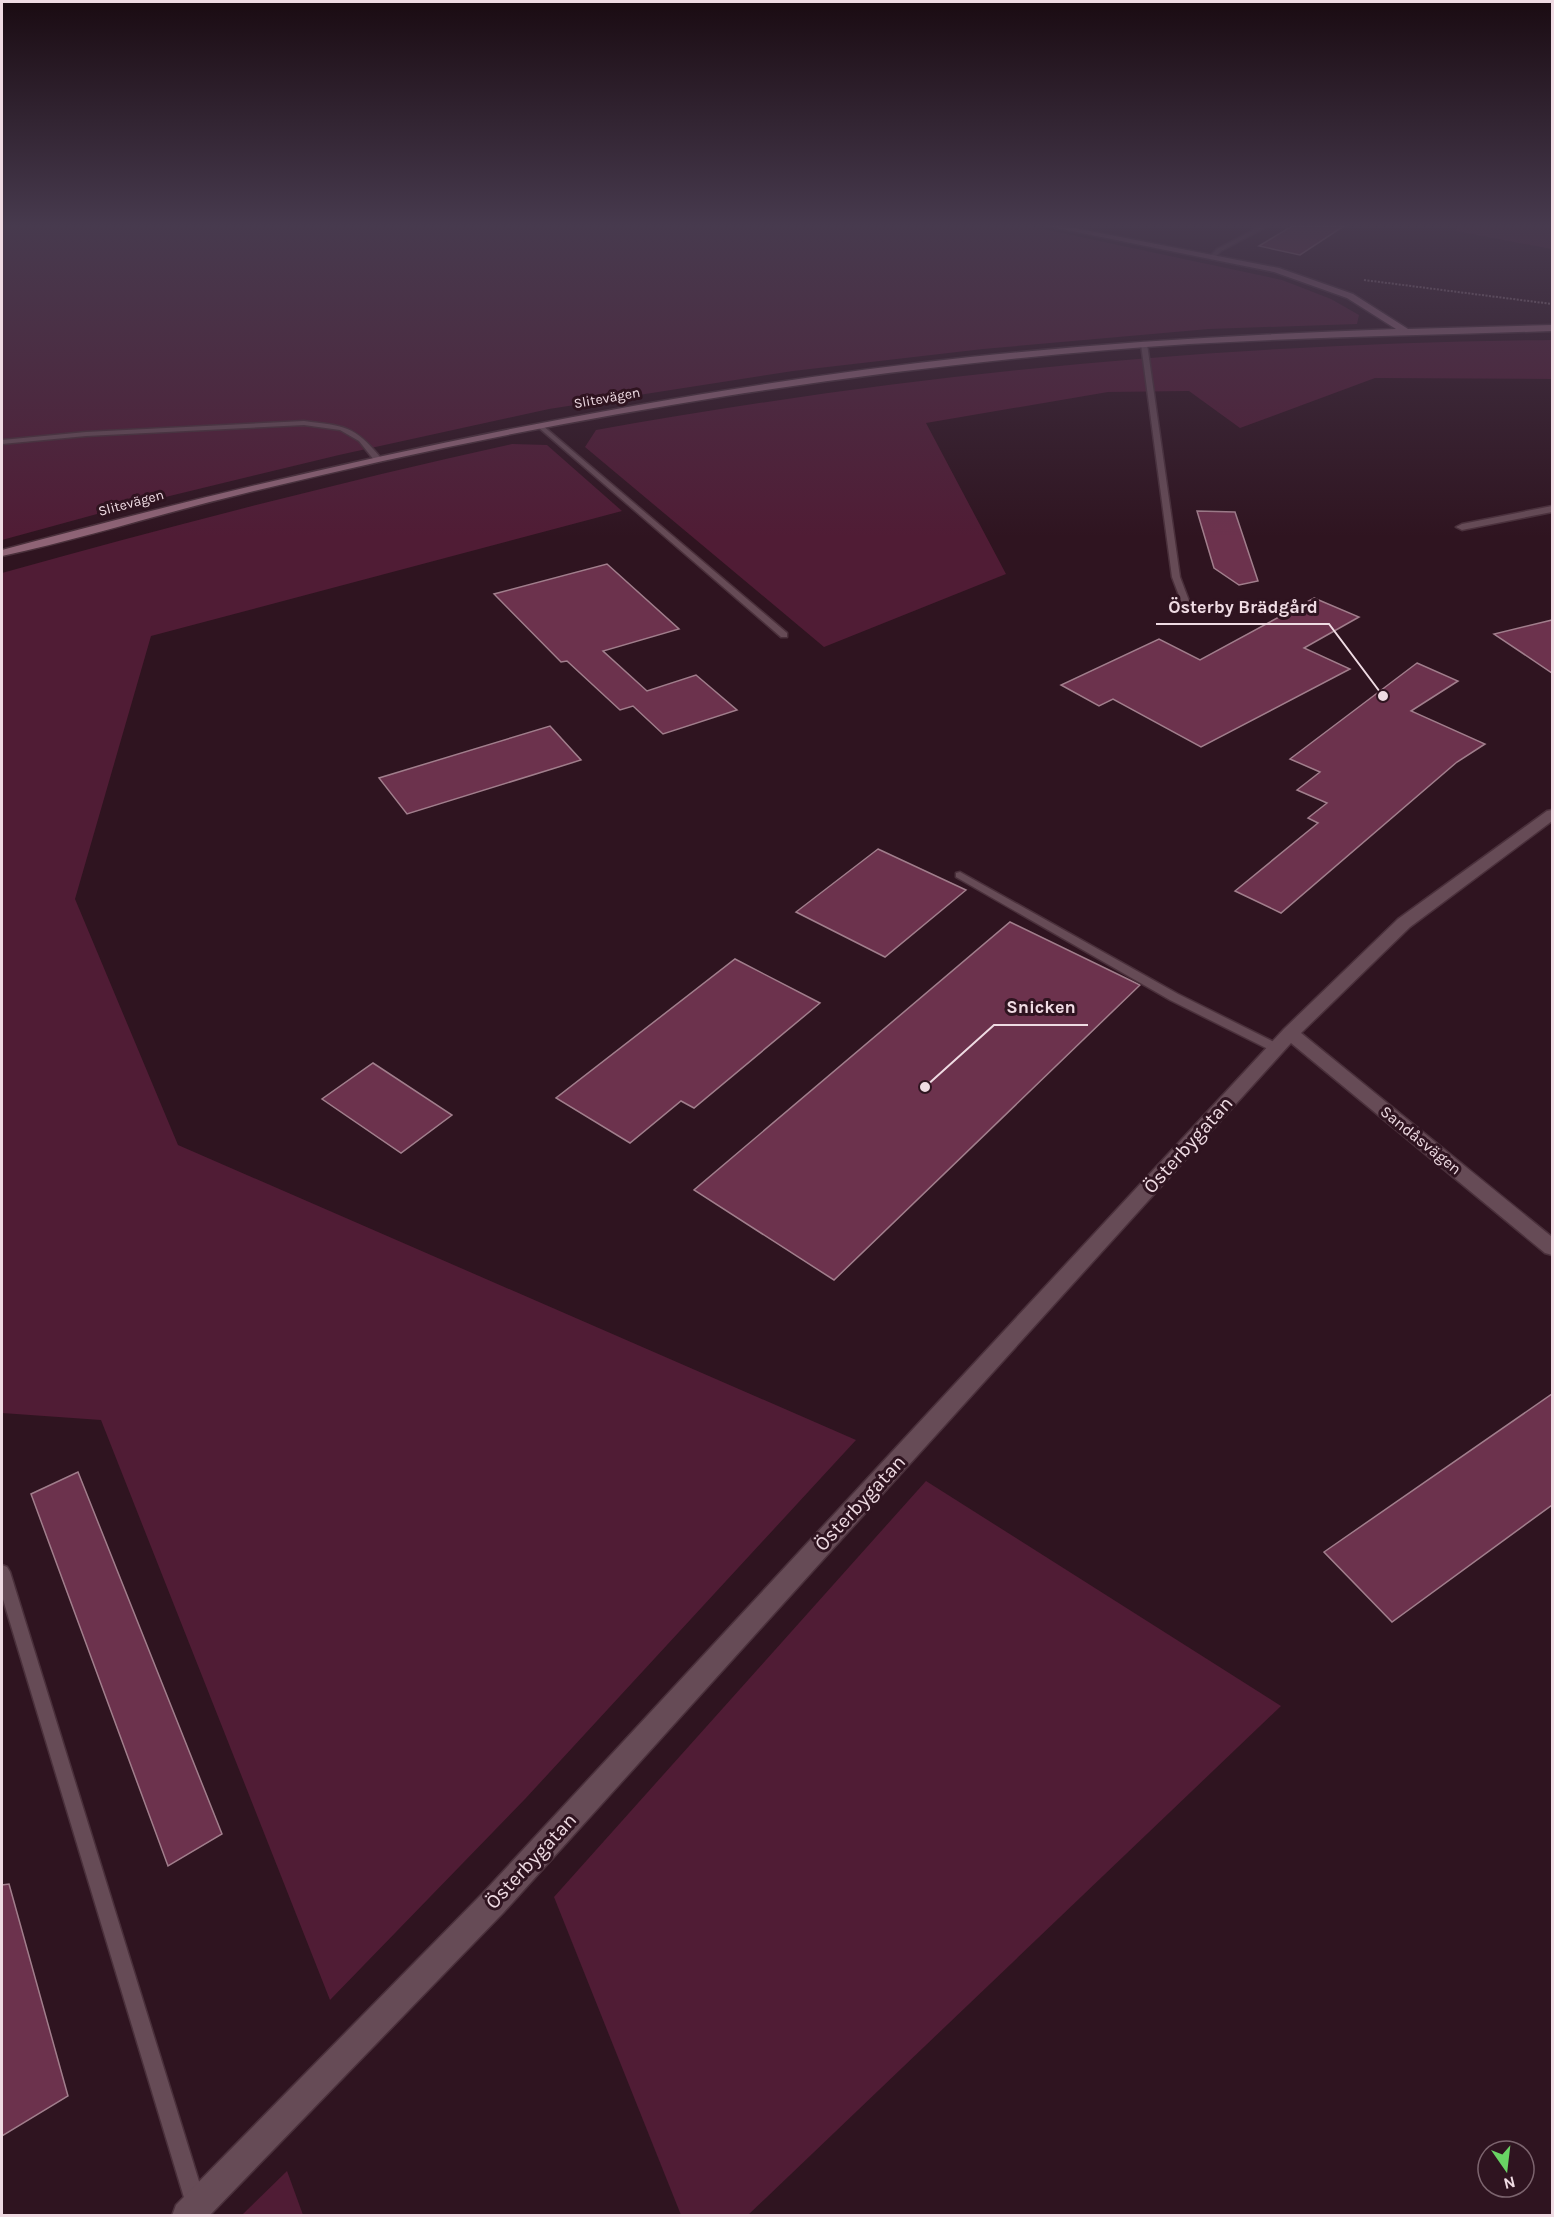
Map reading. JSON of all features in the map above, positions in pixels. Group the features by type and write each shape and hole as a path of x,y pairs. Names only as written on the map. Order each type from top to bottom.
{"main road":[{"name":"Slitevägen","path":"2,554 165,509 377,458 540,426 762,387 972,360 1144,344 1480,329"}],"street":[{"path":"1462,527 1552,509"},
{"name":"Österbygatan","path":"192,2211 493,1903 1283,1041 1404,923 1552,814"},
{"name":"Sandåsvägen","path":"1283,1041 1552,1248"}],"lane":[{"path":"1144,344 1176,577 1187,606"},
{"path":"2,442 86,434 304,423 342,428 361,440 377,458"},
{"path":"540,426 784,635"},
{"path":"960,875 1174,997 1283,1041"},
{"path":"2,1572 192,2211"}],"shaded area":[{"path":"2,329 1204,329 983,349 793,371 549,409 339,455 108,511 2,540"},
{"path":"1552,340 1552,379 1375,378 1240,428 1189,391 1108,392 926,423 1006,574 824,647 585,447 596,430 834,392 953,377 1191,355 1311,347"},
{"path":"512,444 547,445 622,511 151,636 75,899 178,1145 856,1440 525,1799 330,2000 101,1420 2,1413 2,573 256,505"},
{"path":"926,1481 1281,1706 748,2215 681,2215 554,1897"},
{"path":"287,2171 303,2215 242,2215"}],"building":[{"path":"1197,511 1235,512 1258,581 1239,585 1214,568"},
{"path":"607,564 679,629 603,651 647,691 696,675 737,710 663,734 633,706 620,710 567,661 561,662 494,594"},
{"path":"1314,598 1359,617 1304,648 1350,669 1201,747 1113,699 1099,706 1061,685 1159,639 1200,660"},
{"path":"1552,620 1552,673 1494,634"},
{"path":"1417,663 1458,681 1411,711 1485,744 1457,762 1281,913 1235,891 1318,823 1308,818 1327,803 1297,790 1320,772 1290,759"},
{"path":"550,726 581,760 407,814 379,778"},
{"path":"878,849 966,890 885,957 796,912"},
{"path":"1010,922 1140,985 834,1280 694,1190"},
{"path":"735,959 820,1003 694,1108 681,1101 630,1143 556,1098"},
{"path":"373,1063 452,1115 401,1153 322,1099"},
{"path":"1552,1394 1552,1505 1392,1622 1324,1552"},
{"path":"78,1472 222,1834 168,1866 31,1494"},
{"path":"9,1884 68,2096 2,2136 2,1885"}],"place":[{"name":"Österby Brädgård","path":"1383,696"},
{"name":"Snicken","path":"925,1087"}]}
